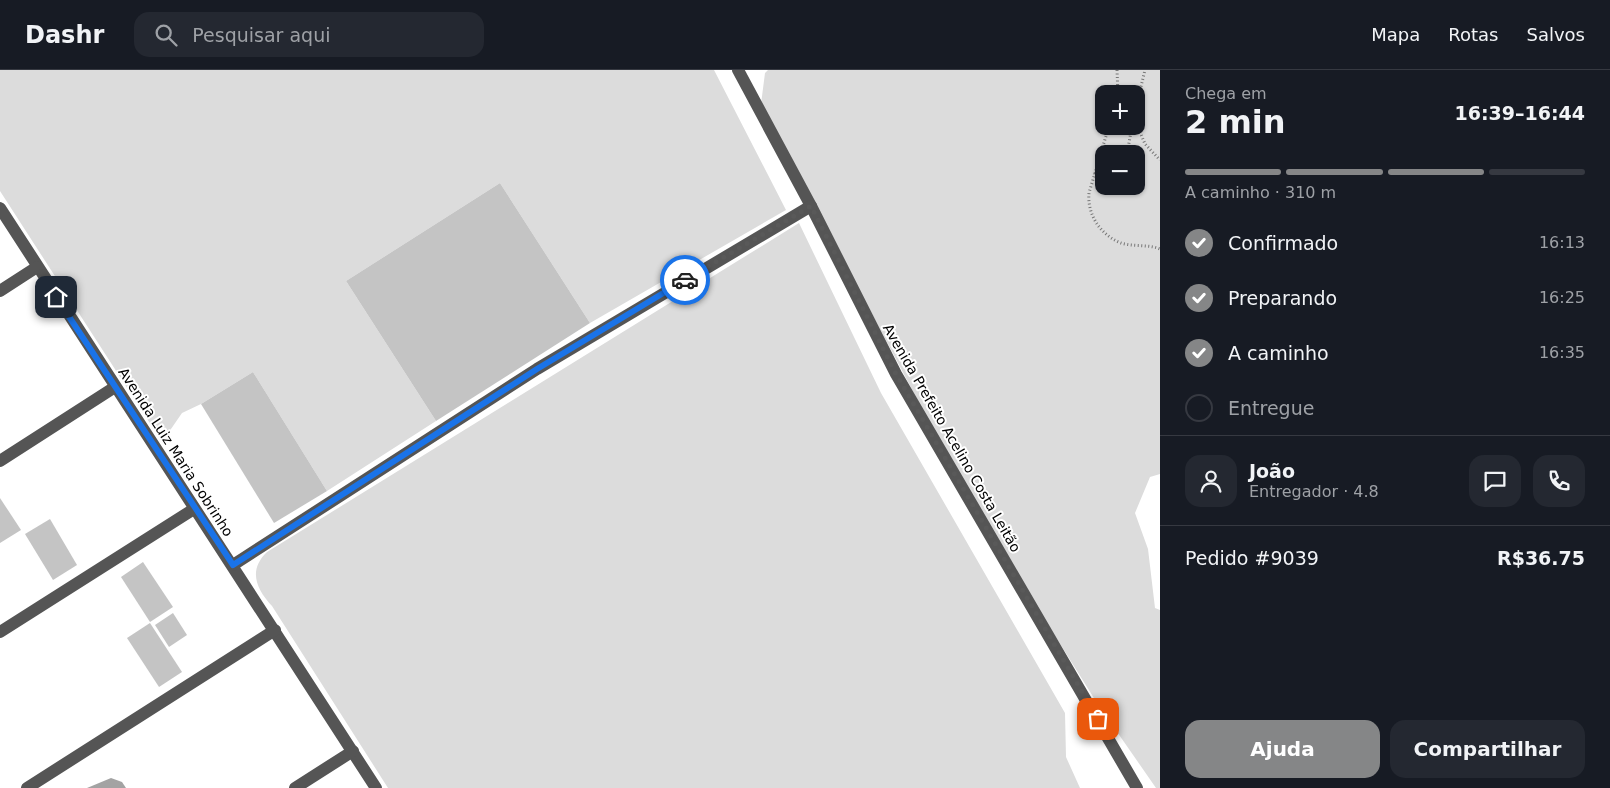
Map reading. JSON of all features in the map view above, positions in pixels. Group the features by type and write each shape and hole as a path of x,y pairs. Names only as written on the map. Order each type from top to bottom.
{"street":[{"name":"Avenida Prefeito Acelino Costa Leitão","path":"738,70 811,206 896,374 1137,788"},
{"path":"233,565 537,369 811,206"},
{"name":"Avenida Luiz Maria Sobrinho","path":"0,208 36,267 233,565 376,788"},
{"path":"0,291 36,267"},
{"path":"0,461 115,387"},
{"path":"0,632 194,508"},
{"path":"26,788 275,630"},
{"path":"295,788 353,752"}],"path":[{"path":"1117,70 1118,85"},
{"path":"1141,85 1145,70"},
{"path":"1106,135 1094,173 1088,204 1091,216 1099,226 1120,243 1160,249"},
{"path":"1141,135 1145,144 1160,160"}],"shaded area":[{"path":"0,70 714,70 786,210 590,323 500,183 346,281 436,421 327,491 253,372 201,404 182,413 162,442 0,191"},
{"path":"768,70 1160,70 1160,474 1150,477 1135,513 1148,549 1155,608 1160,610 1160,788 1156,788 1097,703 971,501 761,104 765,73"},
{"path":"799,223 881,393 1065,713 1066,757 1080,788 388,788 258,586 256,573 261,559 267,552"},
{"path":"111,778 122,782 126,788 87,788"}],"building":[{"path":"500,183 590,323 436,421 346,281"},
{"path":"253,372 327,491 274,523 201,404"},
{"path":"0,498 21,530 0,543"},
{"path":"50,519 77,565 53,580 25,534"},
{"path":"143,562 173,607 150,622 121,577"},
{"path":"173,613 187,635 169,647 155,625"},
{"path":"150,623 182,672 159,687 127,638"}],"way so far":[{"path":"685,280 811,206 896,374 934,438 969,503 1041,620 1098,719"}],"route":[{"path":"56,297 233,565 537,369 685,280"}]}
